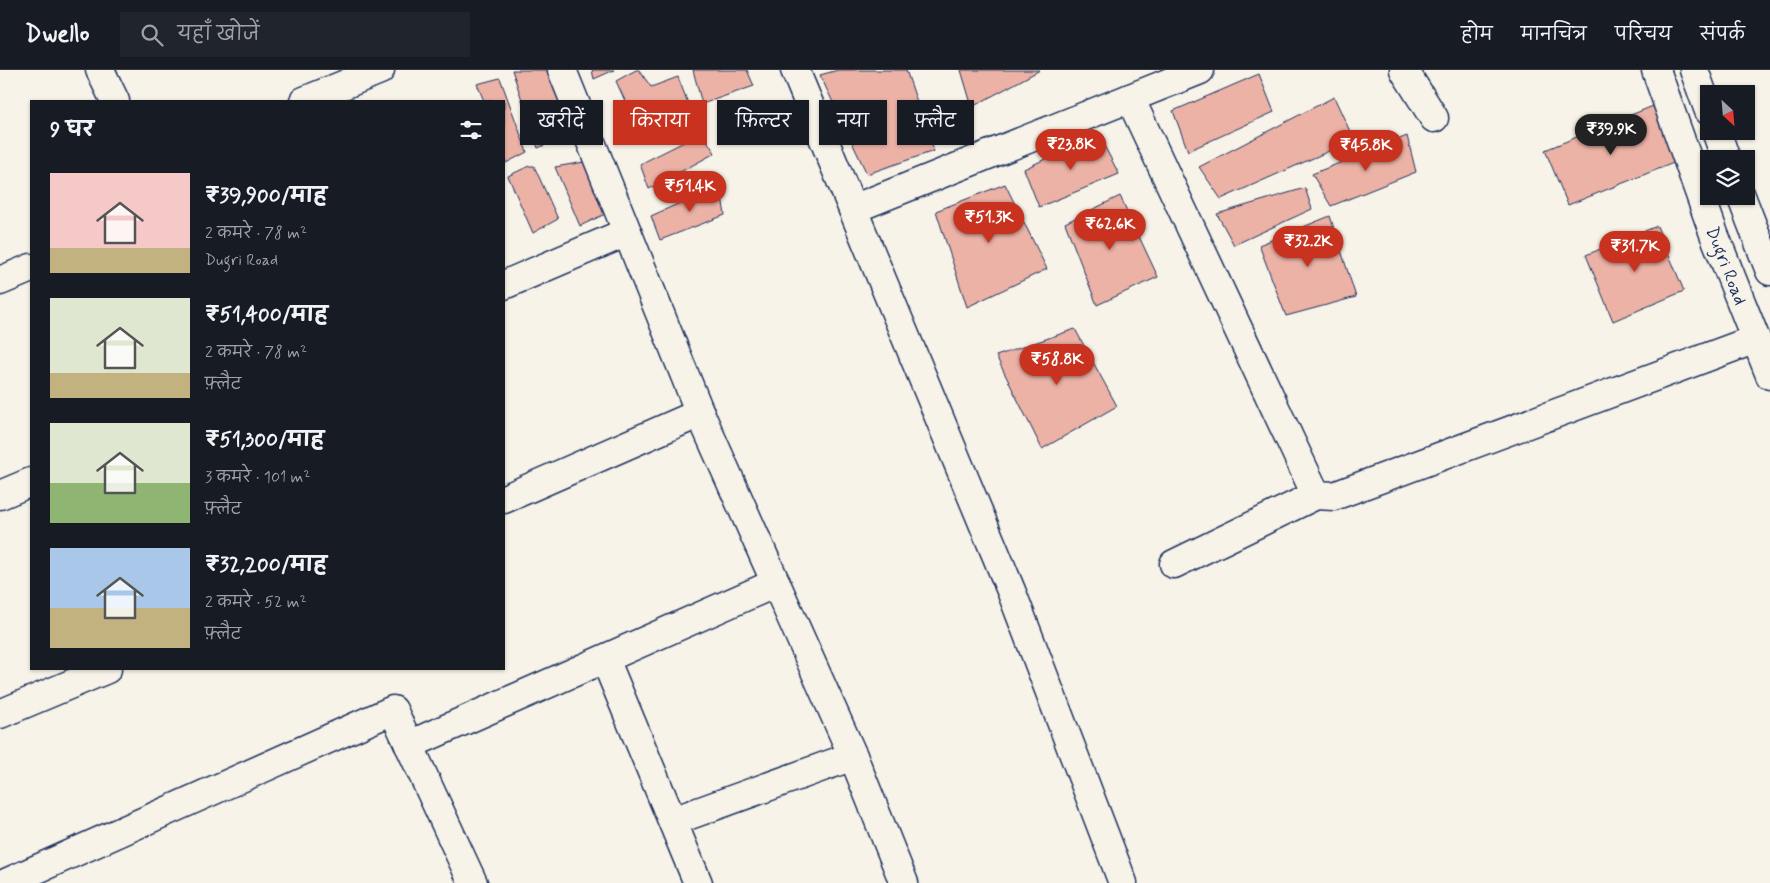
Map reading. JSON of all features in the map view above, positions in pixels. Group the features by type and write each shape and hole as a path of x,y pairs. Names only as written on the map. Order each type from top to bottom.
{"street":[{"path":"100,70 114,100"},
{"path":"306,100 380,70"},
{"path":"562,70 700,412 853,756 904,883"},
{"path":"795,70 1012,593 1123,883"},
{"path":"853,209 1200,70"},
{"path":"1404,70 1434,118"},
{"name":"Dugri Road","path":"1656,70 1714,234 1770,375"},
{"path":"1694,70 1700,86"},
{"path":"1130,98 1316,495"},
{"path":"1754,208 1770,271"},
{"path":"505,285 626,232"},
{"path":"0,281 30,268"},
{"path":"1174,564 1316,495 1334,496 1756,339"},
{"path":"505,498 700,412"},
{"path":"0,494 30,482"},
{"path":"409,745 776,583"},
{"path":"605,659 698,883"},
{"path":"0,714 104,670"},
{"path":"6,883 393,710 472,883"},
{"path":"673,821 853,756"}],"building":[{"path":"512,70 549,70 560,100 522,100"},
{"path":"592,70 614,70 594,79"},
{"path":"636,70 639,70 651,87 678,77 687,100 625,100 616,81"},
{"path":"693,70 747,70 754,86 707,102 707,100 701,100"},
{"path":"838,70 906,70 916,100 897,100 897,145 932,145 934,151 867,174 853,145 887,145 887,100 832,100 820,75"},
{"path":"961,70 1040,70 974,106 974,100 970,100"},
{"path":"1259,74 1274,112 1188,151 1173,111"},
{"path":"500,78 520,133 520,145 524,145 527,152 506,163 505,100 484,100 477,84"},
{"path":"1334,97 1354,140 1221,199 1199,167"},
{"path":"1653,106 1676,162 1568,205 1545,150"},
{"path":"1098,134 1119,174 1039,207 1024,169"},
{"path":"1407,136 1416,172 1331,206 1312,174"},
{"path":"707,141 715,153 649,189 640,164 678,145 707,145"},
{"path":"584,162 605,214 580,226 555,167"},
{"path":"529,166 534,166 558,219 533,233 508,176"},
{"path":"1005,184 1047,269 967,307 936,211"},
{"path":"720,185 725,215 660,240 651,216"},
{"path":"1305,188 1312,209 1234,245 1217,214"},
{"path":"1120,196 1158,277 1097,305 1065,223"},
{"path":"1330,216 1356,297 1286,316 1259,245"},
{"path":"1657,226 1684,291 1613,321 1586,255"},
{"path":"1075,329 1117,406 1042,449 996,356"}]}
